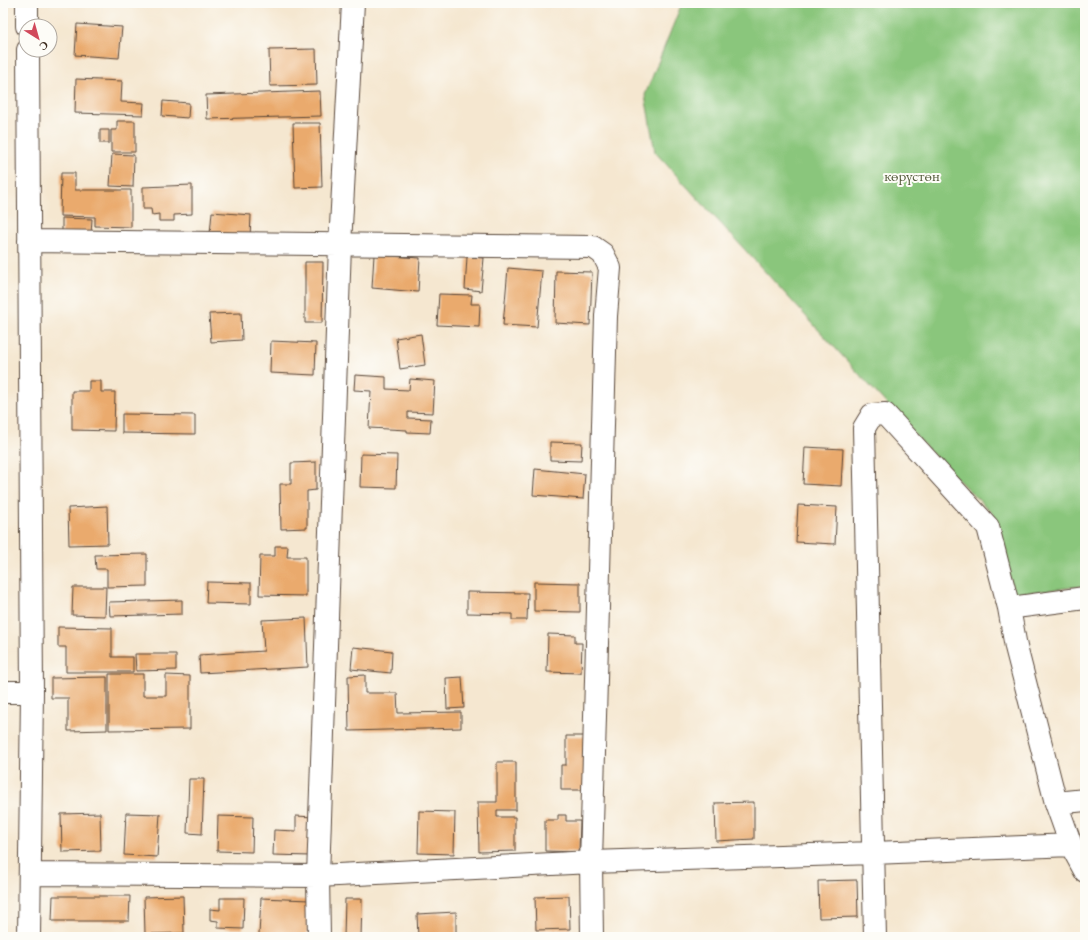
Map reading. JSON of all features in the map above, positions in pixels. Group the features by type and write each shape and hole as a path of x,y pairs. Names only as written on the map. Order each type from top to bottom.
{"street":[{"path":"27,3 27,18"},
{"path":"319,937 318,876 340,245 353,3"},
{"path":"28,58 32,692 29,937"},
{"path":"29,241 593,247 603,254 610,268 606,332 592,862 592,937"},
{"path":"875,937 864,428 872,415 885,414 988,527 1009,608 1016,647 1056,803 1071,845 1085,871"},
{"path":"1009,608 1085,598"},
{"path":"3,692 32,692"},
{"path":"1056,803 1085,800"},
{"path":"30,874 318,876 592,862 1071,845"}],"green space":[{"name":"көрүстөн","path":"682,3 1085,3 1085,586 1013,594 997,518 939,461 655,152 645,95"}],"building":[{"path":"77,24 122,27 119,58 75,55"},
{"path":"316,49 317,85 270,86 269,50"},
{"path":"76,79 122,81 121,102 144,103 143,115 75,113"},
{"path":"320,91 321,116 207,119 206,95"},
{"path":"163,101 189,103 188,118 162,116"},
{"path":"117,121 135,121 135,152 111,152 111,130 117,130"},
{"path":"293,123 320,123 322,187 295,188"},
{"path":"100,130 109,130 109,143 100,143"},
{"path":"112,154 134,155 133,187 110,186"},
{"path":"61,173 75,173 75,190 131,190 131,227 95,226 95,217 60,216"},
{"path":"192,185 192,214 174,215 174,221 159,221 159,214 152,215 151,209 143,209 143,187"},
{"path":"212,212 251,215 250,237 210,234"},
{"path":"62,218 92,219 91,234 62,234"},
{"path":"374,255 420,258 418,292 372,288"},
{"path":"467,257 484,258 481,291 465,289"},
{"path":"305,262 323,262 322,323 305,323"},
{"path":"508,268 542,271 537,327 503,325"},
{"path":"556,271 592,272 590,325 555,323"},
{"path":"439,294 472,295 471,304 480,304 479,327 437,325"},
{"path":"241,313 242,340 211,342 209,314"},
{"path":"421,334 425,365 400,369 396,338"},
{"path":"271,341 316,343 315,375 270,373"},
{"path":"355,375 386,377 386,389 409,390 410,379 435,381 433,413 408,412 408,418 431,419 430,433 369,428 371,391 354,390"},
{"path":"89,381 101,381 101,392 115,392 114,431 72,430 72,391 89,391"},
{"path":"122,414 195,415 195,434 122,433"},
{"path":"550,442 582,443 581,461 550,460"},
{"path":"805,447 843,449 841,486 803,484"},
{"path":"361,454 397,455 396,488 360,487"},
{"path":"316,462 316,490 307,491 307,528 281,529 280,484 291,484 291,463"},
{"path":"535,469 585,474 583,499 533,495"},
{"path":"798,505 837,507 835,544 796,542"},
{"path":"107,506 108,544 69,545 68,508"},
{"path":"275,546 288,546 287,557 306,557 306,596 259,595 260,556 275,556"},
{"path":"147,554 147,586 107,587 107,569 96,569 95,555"},
{"path":"207,582 251,583 251,604 206,603"},
{"path":"534,582 580,583 580,612 534,611"},
{"path":"73,587 106,587 105,616 72,615"},
{"path":"467,592 528,593 527,620 512,620 512,614 467,613"},
{"path":"182,600 182,614 110,616 109,602"},
{"path":"306,618 308,667 200,673 199,655 264,651 262,620"},
{"path":"58,627 112,628 112,657 133,657 133,672 66,672 66,647 58,647"},
{"path":"548,634 575,635 575,643 582,643 581,673 547,672"},
{"path":"353,647 392,651 391,673 351,669"},
{"path":"135,654 176,654 176,670 136,671"},
{"path":"109,674 143,674 143,696 166,696 166,675 190,676 190,729 109,730"},
{"path":"365,675 365,693 397,693 398,713 461,712 461,728 349,731 348,676"},
{"path":"107,677 107,730 68,731 68,698 51,698 51,678"},
{"path":"462,677 464,708 447,709 446,678"},
{"path":"566,736 586,736 586,790 561,790 561,765 566,765"},
{"path":"497,762 516,762 516,810 497,810 497,817 515,817 515,851 479,852 478,802 497,802"},
{"path":"189,779 204,779 202,834 187,833"},
{"path":"754,802 754,839 716,841 715,803"},
{"path":"419,811 455,812 454,854 418,853"},
{"path":"100,813 101,851 62,852 61,814"},
{"path":"126,813 160,814 157,857 124,855"},
{"path":"558,815 566,815 566,821 580,821 579,852 545,851 545,820 558,820"},
{"path":"218,816 253,817 252,852 217,851"},
{"path":"296,816 313,817 311,856 273,855 274,830 296,831"},
{"path":"857,880 858,917 819,918 818,881"},
{"path":"53,896 130,896 129,921 52,921"},
{"path":"183,896 184,933 145,934 144,897"},
{"path":"569,896 570,929 536,930 535,897"},
{"path":"220,898 244,898 243,929 218,928 218,921 210,920 210,909 220,910"},
{"path":"261,898 309,900 307,937 259,935"},
{"path":"345,899 362,899 361,937 344,937"},
{"path":"456,912 456,937 418,937 417,914"}]}
